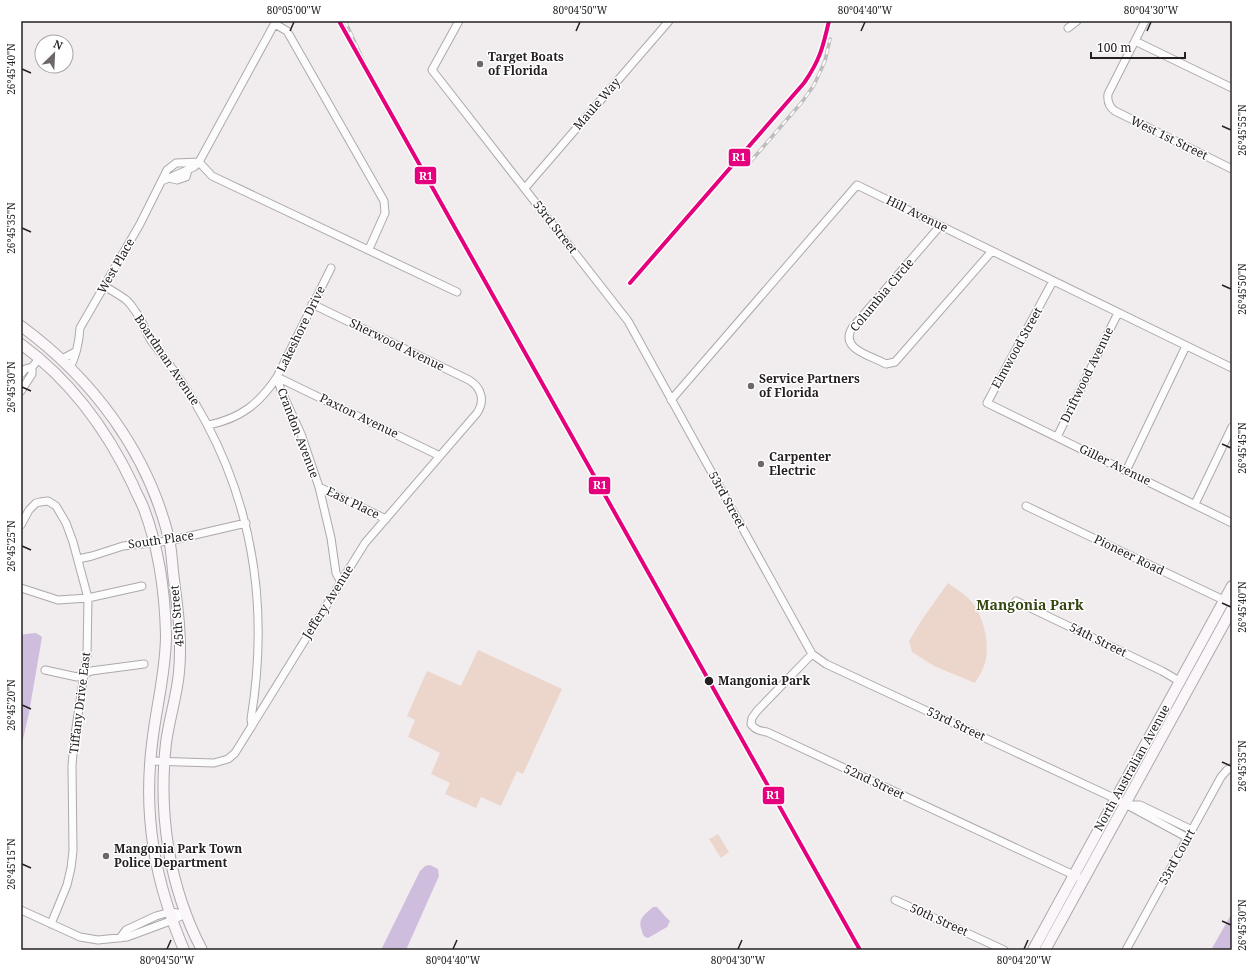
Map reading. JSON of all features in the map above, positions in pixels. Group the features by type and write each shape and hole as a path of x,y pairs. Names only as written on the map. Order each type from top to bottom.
{"main road":[{"name":"45th Street","path":"21,326 37,337 70,367 90,388 112,415 137,456 164,521 169,541 178,602 181,648 179,674 170,718 164,761 165,829 174,874 185,914 202,950"},
{"name":"45th Street","path":"21,344 70,388 100,426 124,467 144,508 154,543 163,588 166,636 162,679 150,761 149,786 151,832 155,858 172,916 184,950"},
{"path":"39,359 46,356 51,356 61,359"},
{"name":"North Australian Avenue","path":"1033,950 1180,681 1228,603 1232,586"},
{"name":"North Australian Avenue","path":"1045,950 1232,609"}],"street":[{"name":"53rd Street","path":"459,21 432,70 628,321 812,654 826,664 1116,799 1188,838"},
{"name":"Maule Way","path":"525,188 669,21"},
{"path":"1068,28 1077,21"},
{"path":"1145,21 1135,41 1232,88"},
{"path":"166,180 177,180 186,177 188,170 199,162 275,22 287,31 384,201 386,213 369,249"},
{"name":"West 1st Street","path":"1135,41 1108,94 1108,103 1112,109 1115,112 1232,169"},
{"path":"199,162 212,176 369,249 457,292"},
{"name":"West Place","path":"70,367 74,361 75,352 79,343 80,328 166,180 167,170 176,163 199,162"},
{"name":"Hill Avenue","path":"672,400 857,185 1232,368"},
{"name":"Columbia Circle","path":"940,226 852,328 849,340 854,348 882,362 895,362 992,251"},
{"name":"Lakeshore Drive","path":"209,425 230,419 253,406 269,390 277,377 331,268"},
{"name":"Elmwood Street","path":"998,409 987,403 1053,281"},
{"name":"Boardman Avenue","path":"104,286 126,300 141,321 148,336 180,377 209,425 229,471 246,523 255,571 259,616 258,668 251,719 252,726"},
{"name":"Sherwood Avenue","path":"312,304 469,380 480,390"},
{"name":"Driftwood Avenue","path":"1057,437 1118,313"},
{"path":"1126,471 1186,346"},
{"path":"61,359 75,352"},
{"path":"21,374 24,369 32,367 39,359"},
{"path":"21,391 32,374 32,367"},
{"name":"Paxton Avenue","path":"277,377 440,456"},
{"name":"Crandon Avenue","path":"277,377 281,390 301,434 319,487 331,538 336,573 341,582"},
{"name":"Jeffery Avenue","path":"150,761 214,763 224,761 235,753 365,543 479,409 482,400 480,390"},
{"name":"Giller Avenue","path":"998,409 1232,522"},
{"path":"1194,504 1232,427"},
{"name":"East Place","path":"319,487 386,519"},
{"name":"Tiffany Drive East","path":"21,525 29,510 36,503 48,501 59,509 78,559 88,598 87,655 74,741 72,766 73,840 71,868 62,901 51,924"},
{"name":"Pioneer Road","path":"1026,506 1228,603"},
{"name":"South Place","path":"78,559 123,546 169,541 246,523"},
{"path":"21,588 58,600 88,598 142,586"},
{"name":"54th Street","path":"1016,601 1180,681"},
{"name":"52nd Street","path":"812,654 752,718 751,724 753,728 774,735 1083,880"},
{"path":"45,670 77,677 91,671 144,664"},
{"name":"53rd Court","path":"1126,950 1221,777 1232,767"},
{"name":"53rd Street","path":"1125,804 1140,805 1192,830"},
{"name":"50th Street","path":"894,900 1004,950"},
{"path":"21,910 80,937 102,940 120,938 126,930 156,916 185,914"}],"shaded area":[{"path":"948,583 963,594 976,607 985,630 987,647 985,663 975,683 934,666 912,652 909,641 923,618"},
{"path":"36,633 42,637 29,713 21,748 21,635"},
{"path":"478,650 562,689 523,774 517,771 501,806 481,797 476,808 445,794 450,783 431,774 440,753 408,737 415,720 407,716 427,671 461,686"},
{"path":"718,834 729,852 721,858 709,839"},
{"path":"430,865 438,869 439,876 406,950 381,950 420,871 425,866"},
{"path":"653,907 657,907 670,921 667,927 648,938 643,935 640,923 642,918"},
{"path":"1232,913 1232,950 1211,950"}],"railway":[{"path":"345,21 370,75"},
{"path":"630,283 804,83 814,67 820,53 829,21"},
{"path":"751,161 802,102 814,85 825,61 830,39"}],"transit line":[{"name":"R1","path":"339,21 860,950"},
{"name":"R1","path":"630,283 804,83 814,67 820,53 829,21"}],"place":[{"name":"Target Boats of Florida","path":"480,64"},
{"name":"Service Partners of Florida","path":"751,386"},
{"name":"Carpenter Electric","path":"761,464"},
{"name":"Mangonia Park","path":"709,681"},
{"name":"Mangonia Park Town Police Department","path":"106,856"}],"district":[{"name":"Mangonia Park","path":"1030,605"}]}
